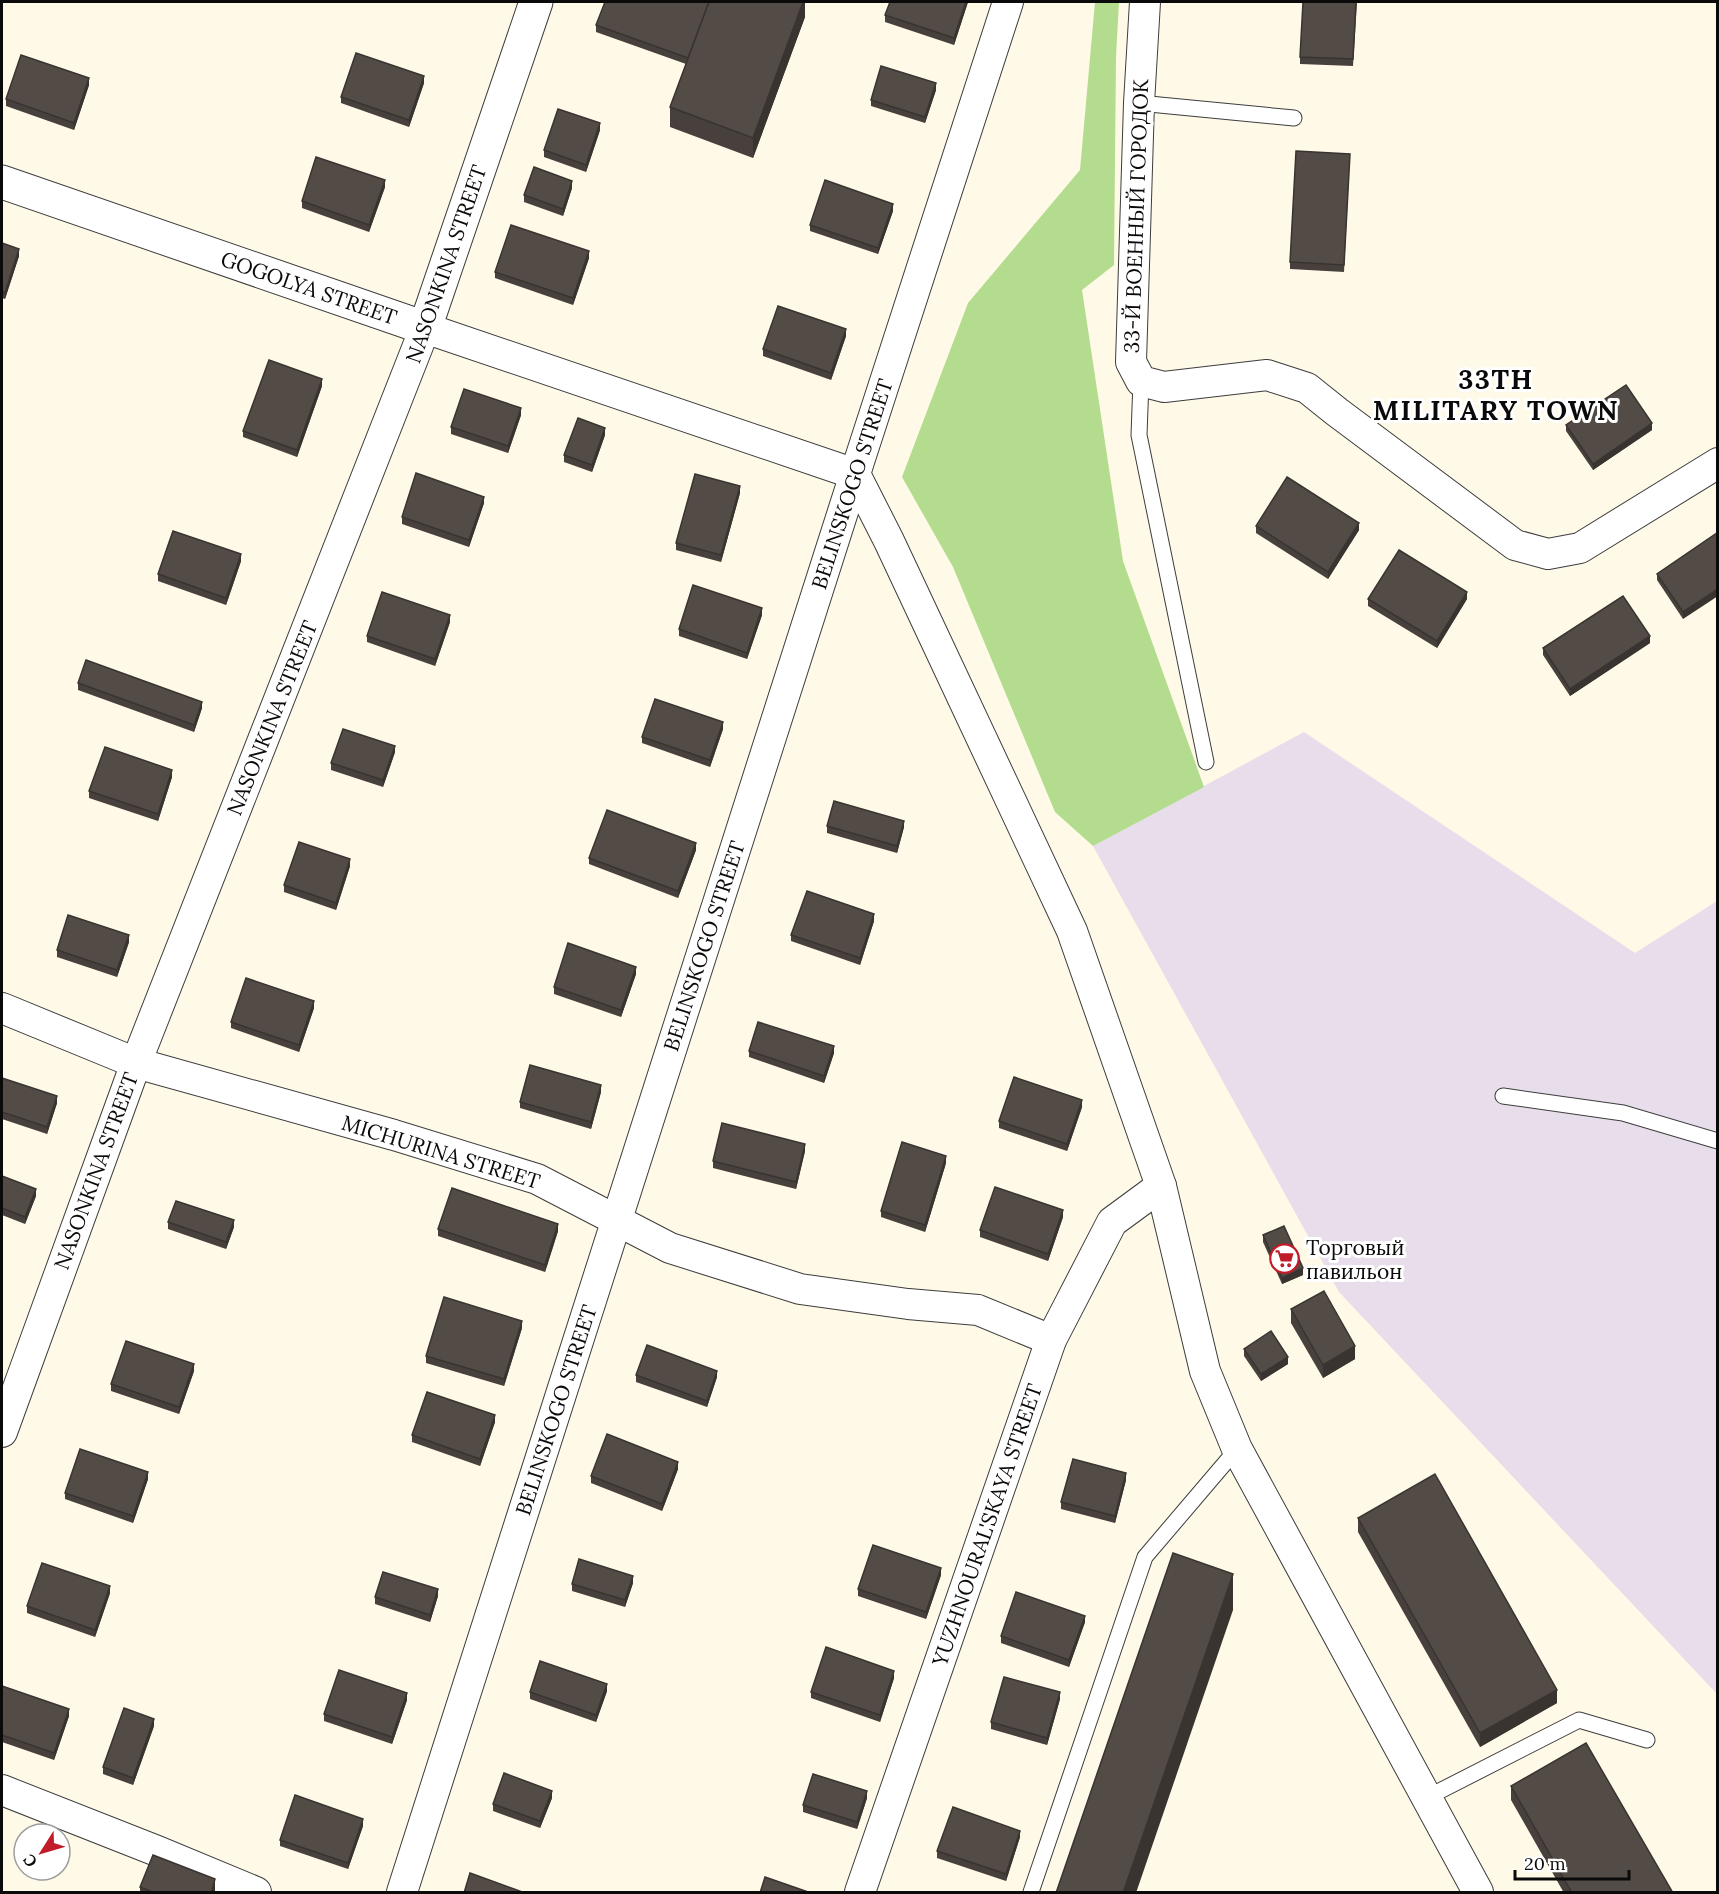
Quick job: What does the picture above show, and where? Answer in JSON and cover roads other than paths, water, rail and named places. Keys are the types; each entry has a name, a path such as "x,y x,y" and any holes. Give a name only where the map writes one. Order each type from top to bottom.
{"street":[{"name":"NASONKINA STREET","path":"2,1432 136,1063 425,328 537,2"},
{"name":"BELINSKOGO STREET","path":"402,1893 1008,2"},
{"name":"33-Й ВОЕННЫЙ ГОРОДОК","path":"1145,2 1138,104 1131,362 1142,381 1164,387 1267,375 1308,388 1515,545 1548,554 1580,548 1718,463"},
{"name":"GOGOLYA STREET","path":"2,182 855,474"},
{"path":"855,474 889,541 1072,931 1161,1186 1205,1371 1237,1449 1426,1798 1471,1890"},
{"name":"MICHURINA STREET","path":"2,1008 136,1063 394,1135 537,1179 670,1248 800,1289 908,1304 978,1310 1051,1340"},
{"name":"YUZHNOURAL'SKAYA STREET","path":"860,1893 1051,1340 1112,1222 1161,1186"},
{"path":"2,1790 256,1893"}],"lane":[{"path":"1138,104 1294,118"},
{"path":"1142,381 1139,435 1206,762"},
{"path":"1503,1096 1623,1113 1718,1141"},
{"path":"1031,1893 1145,1557 1237,1449"},
{"path":"1426,1798 1579,1720 1647,1740"}],"place":[{"name":"Торговый павильон","path":"1285,1259"}],"district":[{"name":"33TH MILITARY TOWN","path":"1496,394"}]}
